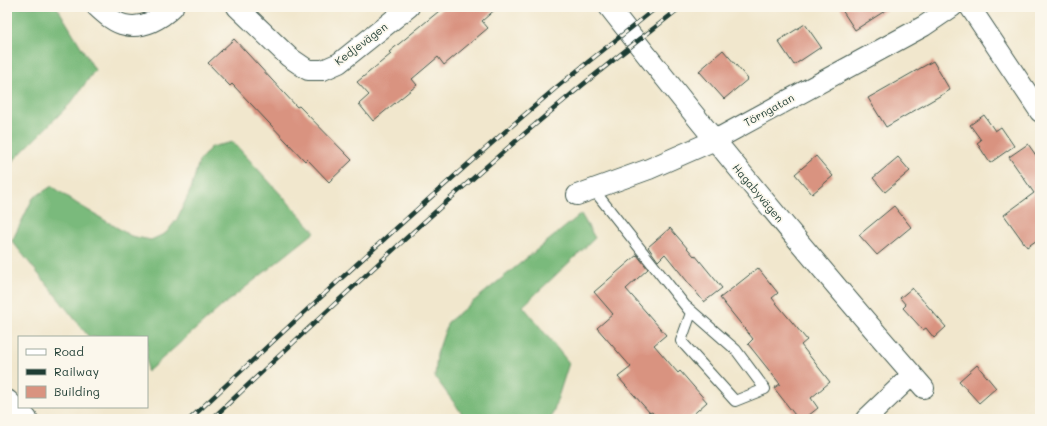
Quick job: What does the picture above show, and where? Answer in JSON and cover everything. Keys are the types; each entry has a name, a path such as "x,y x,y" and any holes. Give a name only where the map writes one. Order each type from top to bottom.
{"highway":[{"path":"7,401 26,419"}],"street":[{"path":"97,7 108,17 125,25 143,25 156,20 173,7"},
{"name":"Kedjevägen","path":"237,7 289,57 308,70 323,70 339,63 409,7"},
{"name":"Hagabyvägen","path":"609,7 715,140 868,325 918,382 866,419"},
{"name":"Törngatan","path":"585,192 649,169 715,140 924,26 952,7"},
{"path":"970,7 1040,112"}],"lane":[{"path":"585,192 691,313 681,341 735,401 765,389 736,350 686,307"}],"green space":[{"path":"7,7 57,7 95,70 71,103 7,167"},
{"path":"233,142 315,232 222,306 148,371 148,336 88,336 12,241 33,198 52,186 76,203 131,236 151,240 166,233 177,219 191,189 199,161 211,147"},
{"path":"581,214 595,238 523,306 569,363 551,419 466,419 435,377 437,354 448,322"}],"building":[{"path":"444,7 498,7 482,21 488,28 444,65 438,57 412,79 417,85 373,121 359,104 369,95 357,82 391,54 389,52"},
{"path":"840,7 891,7 855,30"},
{"path":"805,24 821,47 794,65 778,41"},
{"path":"234,39 297,107 299,106 352,160 329,182 307,159 305,161 232,84 230,86 208,63"},
{"path":"723,50 748,79 724,99 699,71"},
{"path":"933,61 950,90 886,127 868,98"},
{"path":"984,115 995,131 1001,127 1014,146 990,163 977,143 981,140 970,125"},
{"path":"1028,144 1040,161 1040,238 1027,247 1004,215 1034,193 1009,157"},
{"path":"816,156 833,176 812,194 795,174"},
{"path":"898,157 910,171 885,192 873,178"},
{"path":"894,206 911,227 877,255 859,235"},
{"path":"670,228 694,256 695,255 722,288 704,302 665,254 658,261 648,247"},
{"path":"637,255 648,269 626,289 666,335 654,345 678,373 680,371 707,402 688,419 658,419 652,412 650,413 618,377 631,367 597,328 613,314 594,292"},
{"path":"758,268 778,293 772,298 807,340 801,345 830,382 811,398 818,408 804,419 798,419 774,388 780,384 748,344 753,339 720,298"},
{"path":"912,288 946,327 934,338 926,328 923,330 903,308 906,305 900,298"},
{"path":"977,365 996,388 979,403 959,381"}],"railway":[{"path":"190,419 463,168 557,87 657,7"},
{"path":"212,419 388,255 477,175 582,85 681,7"}]}
